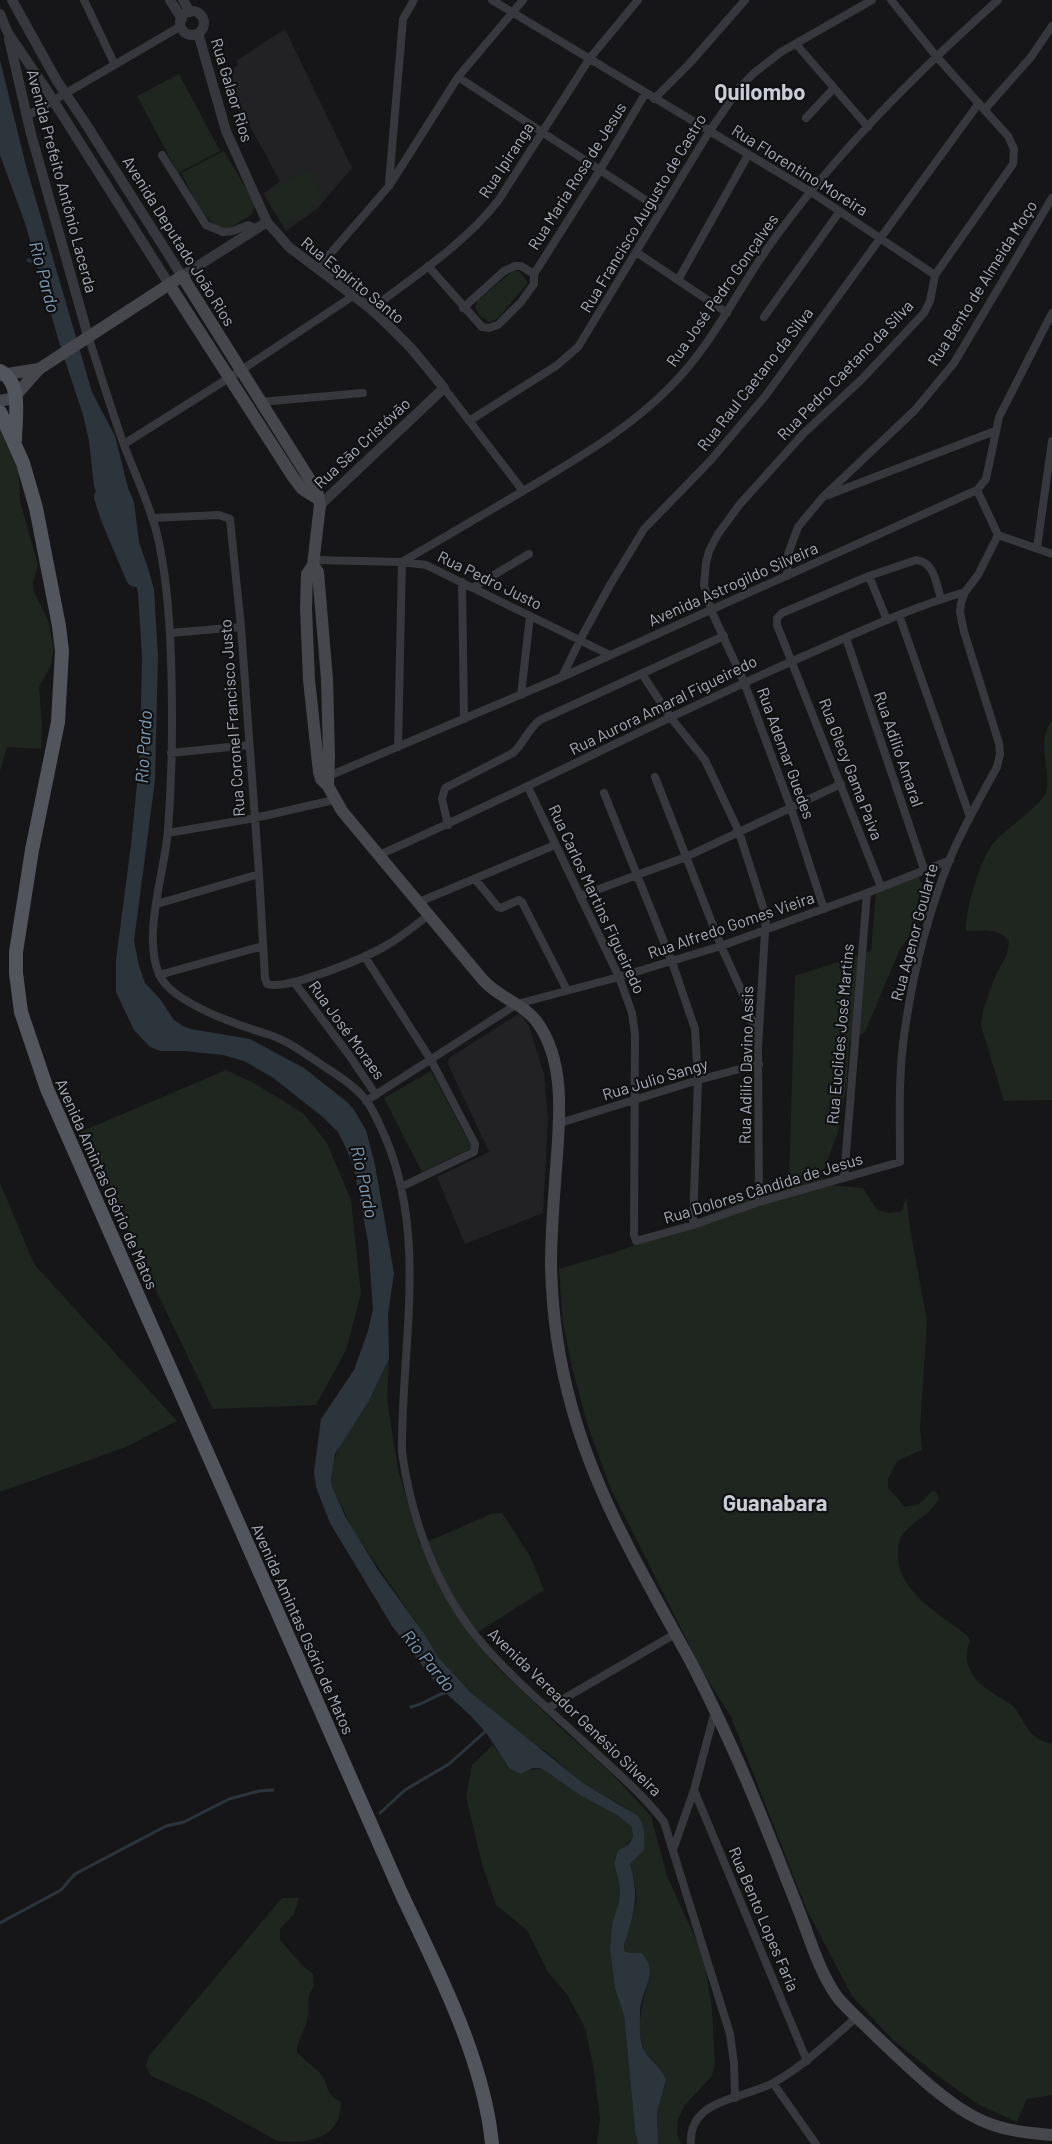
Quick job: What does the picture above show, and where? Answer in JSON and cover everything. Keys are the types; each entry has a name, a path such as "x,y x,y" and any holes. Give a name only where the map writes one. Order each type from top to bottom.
{"main road":[{"path":"0,400 16,395 40,368 182,276"},
{"name":"Avenida Deputado João Rios","path":"182,276 313,483 319,502"},
{"name":"Avenida Deputado João Rios","path":"169,285 302,489 319,502"},
{"path":"15,445 16,395 2,373 40,368"},
{"path":"0,412 15,445"},
{"name":"Avenida Amintas Osório de Matos","path":"15,445 36,508 62,651 58,722 32,850 16,952 17,992 25,1029 46,1089 441,1979 474,2063 486,2106 492,2144"},
{"name":"Rua São Cristóvão","path":"319,502 314,562 307,574 306,621 309,680 318,766 334,800 379,855 489,986 505,999 517,1004 537,1023 549,1048 557,1076 560,1123 552,1275 554,1314 559,1352 572,1407 605,1499 715,1711 749,1787 820,1964 839,1998 940,2092 968,2114 983,2122 1011,2130 1052,2134"},
{"name":"Rua São Cristóvão","path":"314,562 318,572 327,679 326,780"}],"street":[{"name":"Avenida Deputado João Rios","path":"12,0 50,70 182,276"},
{"path":"84,0 115,65"},
{"name":"Rua Galaor Rios","path":"170,0 184,19"},
{"name":"Rua Galaor Rios","path":"183,0 184,19 186,33 198,33 203,27 204,20 197,12 184,19"},
{"path":"389,186 403,19 414,0"},
{"name":"Rua Florentino Moreira","path":"492,0 811,192 935,275"},
{"path":"317,269 389,186 458,77 523,0"},
{"name":"Rua Ipiranga","path":"371,309 428,266 487,215 590,58 638,0"},
{"path":"654,99 689,64 745,0"},
{"name":"Rua Francisco Augusto de Castro","path":"470,421 556,366 573,352 588,333 660,210 740,87 781,52 872,0"},
{"path":"891,0 936,56 982,106"},
{"name":"Rua José Pedro Gonçalves","path":"402,562 607,440 653,404 691,364 728,313 767,250 811,192 868,127 936,56 998,0"},
{"name":"Avenida Deputado João Rios","path":"0,14 8,33 169,285"},
{"path":"27,116 115,65 184,19"},
{"name":"Rua Raul Caetano da Silva","path":"562,677 580,640 644,529 710,461 765,396 934,167 982,106 1031,57 1052,26"},
{"name":"Avenida Prefeito Antônio Lacerda","path":"8,33 84,339"},
{"name":"Rua Galaor Rios","path":"198,33 226,130 262,226"},
{"path":"796,44 868,127"},
{"path":"458,77 660,210"},
{"path":"806,118 834,88"},
{"name":"Rua Maria Rosa de Jesus","path":"428,266 482,327 494,327 521,302 532,288 534,274 645,94"},
{"name":"Rua Pedro Caetano da Silva","path":"711,610 705,592 705,578 709,551 718,534 740,504 804,433 862,379 924,313 933,290 935,275 1013,164 1014,149 1008,136 982,106"},
{"path":"162,155 206,225 223,232 248,225 262,226"},
{"path":"678,280 748,155"},
{"name":"Rua Bento de Almeida Moço","path":"787,576 788,554 798,527 822,498 902,424 954,363 1052,198"},
{"path":"764,317 840,211"},
{"path":"182,276 262,226"},
{"name":"Rua Espírito Santo","path":"262,226 371,309 411,348 444,388"},
{"path":"636,252 728,313"},
{"name":"Rua Maria Rosa de Jesus","path":"464,308 509,268 521,266 534,274"},
{"path":"124,444 354,296"},
{"path":"1052,313 1008,398 995,431 986,479 977,490 998,536 1052,554"},
{"path":"84,339 152,518 166,579 170,633 171,753 168,833 157,904 154,947 159,975 263,946"},
{"path":"444,388 523,491"},
{"name":"Rua São Cristóvão","path":"319,502 444,388"},
{"path":"260,402 363,393"},
{"path":"822,498 995,431"},
{"path":"1037,549 1052,442"},
{"name":"Avenida Astrogildo Silveira","path":"326,780 562,677 977,490"},
{"name":"Rua Coronel Francisco Justo","path":"152,518 219,515 229,517 241,627 266,982 269,985 294,982"},
{"path":"964,592 978,575 998,536"},
{"path":"474,587 530,554"},
{"path":"887,620 869,576 916,560 924,561 930,565 941,599"},
{"name":"Rua Pedro Justo","path":"314,562 402,562 426,565 610,655"},
{"path":"398,747 402,562"},
{"name":"Rua Glecy Gama Paiva","path":"869,576 778,616 777,625 880,887"},
{"path":"462,582 464,719"},
{"name":"Rua Aurora Amaral Figueiredo","path":"379,855 448,825 744,682 899,615 964,592"},
{"name":"Rua Agenor Goularte","path":"900,1162 900,1071 904,1031 933,909 950,860 970,816 997,767 1000,754 997,736 961,622 961,603 964,592"},
{"name":"Rua Ademar Guedes","path":"711,610 744,682 791,808 824,909"},
{"path":"521,695 530,615"},
{"path":"899,615 970,816"},
{"path":"170,633 241,627"},
{"path":"448,825 442,799 447,786 513,753 540,720 724,636"},
{"name":"Rua Adilio Amaral","path":"846,638 924,869"},
{"name":"Rua Adilio Davino Assis","path":"642,674 671,717 705,760 739,832 765,911 759,1047 759,1202"},
{"path":"171,753 249,745"},
{"path":"655,777 721,946 748,1005 759,1047"},
{"path":"580,896 686,857 841,784"},
{"name":"Rua Carlos Martins Figueiredo","path":"528,787 619,977 632,1013 635,1035 634,1234 636,1241"},
{"path":"604,794 672,962 693,1020 697,1039 698,1080 693,1225"},
{"path":"168,833 255,818 334,800"},
{"path":"418,902 555,845"},
{"name":"Rua Alfredo Gomes Vieira","path":"366,1101 517,1004 672,962 721,946 950,860"},
{"path":"157,904 259,874"},
{"path":"475,879 498,907 501,908 519,900 522,902 567,990"},
{"name":"Rua Euclides José Martins","path":"844,1178 867,893"},
{"path":"294,982 365,957 387,945 429,915"},
{"path":"365,957 431,1060 475,1144 475,1151 401,1187"},
{"name":"Avenida Vereador Genésio Silveira","path":"159,975 178,995 211,1013 289,1043 352,1086 375,1115 391,1152 401,1187 411,1261 402,1452 406,1481 432,1561 451,1599 486,1648 647,1801 664,1822 730,2034 734,2056 735,2098"},
{"name":"Rua José Moraes","path":"294,982 376,1095"},
{"name":"Rua Julio Sangy","path":"560,1123 698,1080 759,1064"},
{"name":"Rua Dolores Cândida de Jesus","path":"636,1241 693,1225 759,1202 900,1162"},
{"path":"548,1708 675,1634"},
{"path":"672,1850 694,1790 715,1711"},
{"name":"Rua Bento Lopes Faria","path":"694,1790 807,2061"},
{"path":"692,2144 690,2135 697,2119 710,2108 773,2083 807,2061 857,2017"},
{"path":"773,2083 816,2144"}],"shaded area":[{"path":"285,29 352,168 317,209 286,231 263,194 280,181 222,75 238,65 236,61"},
{"path":"179,74 220,151 178,173 137,96"},
{"path":"224,151 255,204 249,216 226,228 216,226 204,214 181,173"},
{"path":"308,169 324,198 312,205 314,209 284,226 265,193"},
{"path":"513,271 519,271 528,283 497,319 489,322 479,315 475,307 478,300"},
{"path":"0,429 19,472 20,501 38,565 33,583 34,592 48,620 54,649 51,665 39,687 41,749 7,747 0,771"},
{"path":"1052,720 1052,1100 1004,1101 981,1026 983,1011 994,979 1007,954 1009,941 995,932 966,931 966,922 975,883 990,847 1038,803 1046,792 1044,747 1047,729"},
{"path":"917,874 928,895 927,912 900,949 865,1032 849,1042 847,1084 838,1132 821,1178 830,1185 863,1188 877,1210 890,1213 902,1211 906,1197 927,1321 920,1428 922,1450 897,1461 888,1479 888,1488 905,1507 919,1504 932,1491 936,1492 939,1499 901,1537 898,1553 899,1567 904,1579 922,1600 967,1635 970,1641 967,1650 968,1666 975,1678 1014,1707 1032,1734 1052,1744 1052,2095 1027,2099 1017,2122 979,2105 941,2078 893,2040 852,1996 806,1908 731,1717 703,1672 610,1487 588,1426 563,1323 559,1269 619,1251 789,1183 795,976 871,951 876,892"},
{"path":"520,1013 529,1026 544,1074 548,1119 543,1213 465,1244 437,1177 489,1152 448,1064 449,1058"},
{"path":"226,1070 254,1083 303,1113 327,1143 351,1200 361,1294 346,1350 316,1405 213,1409 80,1132"},
{"path":"431,1071 472,1148 422,1172 384,1098"},
{"path":"0,1183 34,1264 177,1421 126,1447 0,1492"},
{"path":"389,1359 387,1399 398,1470 420,1545 491,1514 502,1513 530,1556 544,1590 472,1636 496,1666 612,1774 651,1816 667,1876 704,1957 712,2009 715,2064 712,2076 685,2105 678,2119 677,2134 681,2144 658,2144 657,2112 666,2080 643,2046 640,2026 642,2005 650,1977 630,1953 624,1951 636,1901 635,1882 630,1864 644,1850 626,1808 583,1783 548,1753 524,1738 471,1693 438,1657 354,1532 332,1486 332,1474 338,1452 369,1401"},
{"path":"493,1745 509,1768 527,1771 541,1768 580,1795 617,1815 632,1827 633,1837 615,1858 614,1863 620,1886 619,1902 612,1924 610,1948 615,1989 624,2015 638,2144 597,2144 600,2118 594,2070 585,2028 567,1994 548,1972 527,1930 496,1905 483,1867 466,1797 472,1765"},
{"path":"282,1898 299,1898 294,1914 280,1929 280,1940 313,1974 314,1987 308,1999 307,2020 297,2052 319,2072 331,2095 341,2102 335,2125 329,2132 321,2137 300,2142 277,2141 204,2100 151,2076 146,2065 149,2056"}],"water":[{"path":"0,60 26,166 92,392 115,436 128,488 134,502 139,542 154,590 158,656 155,780 134,941 139,966 145,983 160,999 174,1020 191,1029 250,1039 304,1068 347,1102 366,1130 375,1165 394,1273 388,1314 389,1359 369,1401 335,1454 332,1486 345,1516 378,1570 438,1657 471,1693 583,1783 638,1816 642,1824 644,1850 630,1864 635,1896 624,1951 641,1953 650,1968 641,2006 640,2032 644,2050 666,2080 657,2112 658,2144 638,2144 624,2015 615,1989 610,1948 612,1924 619,1902 620,1886 614,1863 618,1851 629,1844 633,1837 632,1827 617,1815 580,1795 541,1768 533,1768 520,1774 509,1768 487,1734 437,1685 392,1626 330,1523 316,1487 314,1472 321,1419 354,1370 373,1309 368,1242 355,1173 348,1152 338,1132 323,1117 272,1077 244,1061 223,1055 161,1051 150,1047 134,1030 116,992 116,960 140,754 142,656 138,593 134,575 116,528 94,486 89,441 83,415 59,342 25,223 0,155"}],"waterway":[{"path":"28,260 40,265"},
{"name":"Rio Pardo","path":"103,497 135,578"},
{"path":"411,1707 448,1692"},
{"path":"380,1813 405,1790 449,1764 487,1730"},
{"path":"0,1923 61,1890 75,1874 166,1826 184,1822 229,1799 259,1791 273,1790"}],"district":[{"name":"Quilombo","path":"760,92"},
{"name":"Guanabara","path":"775,1503"}]}
